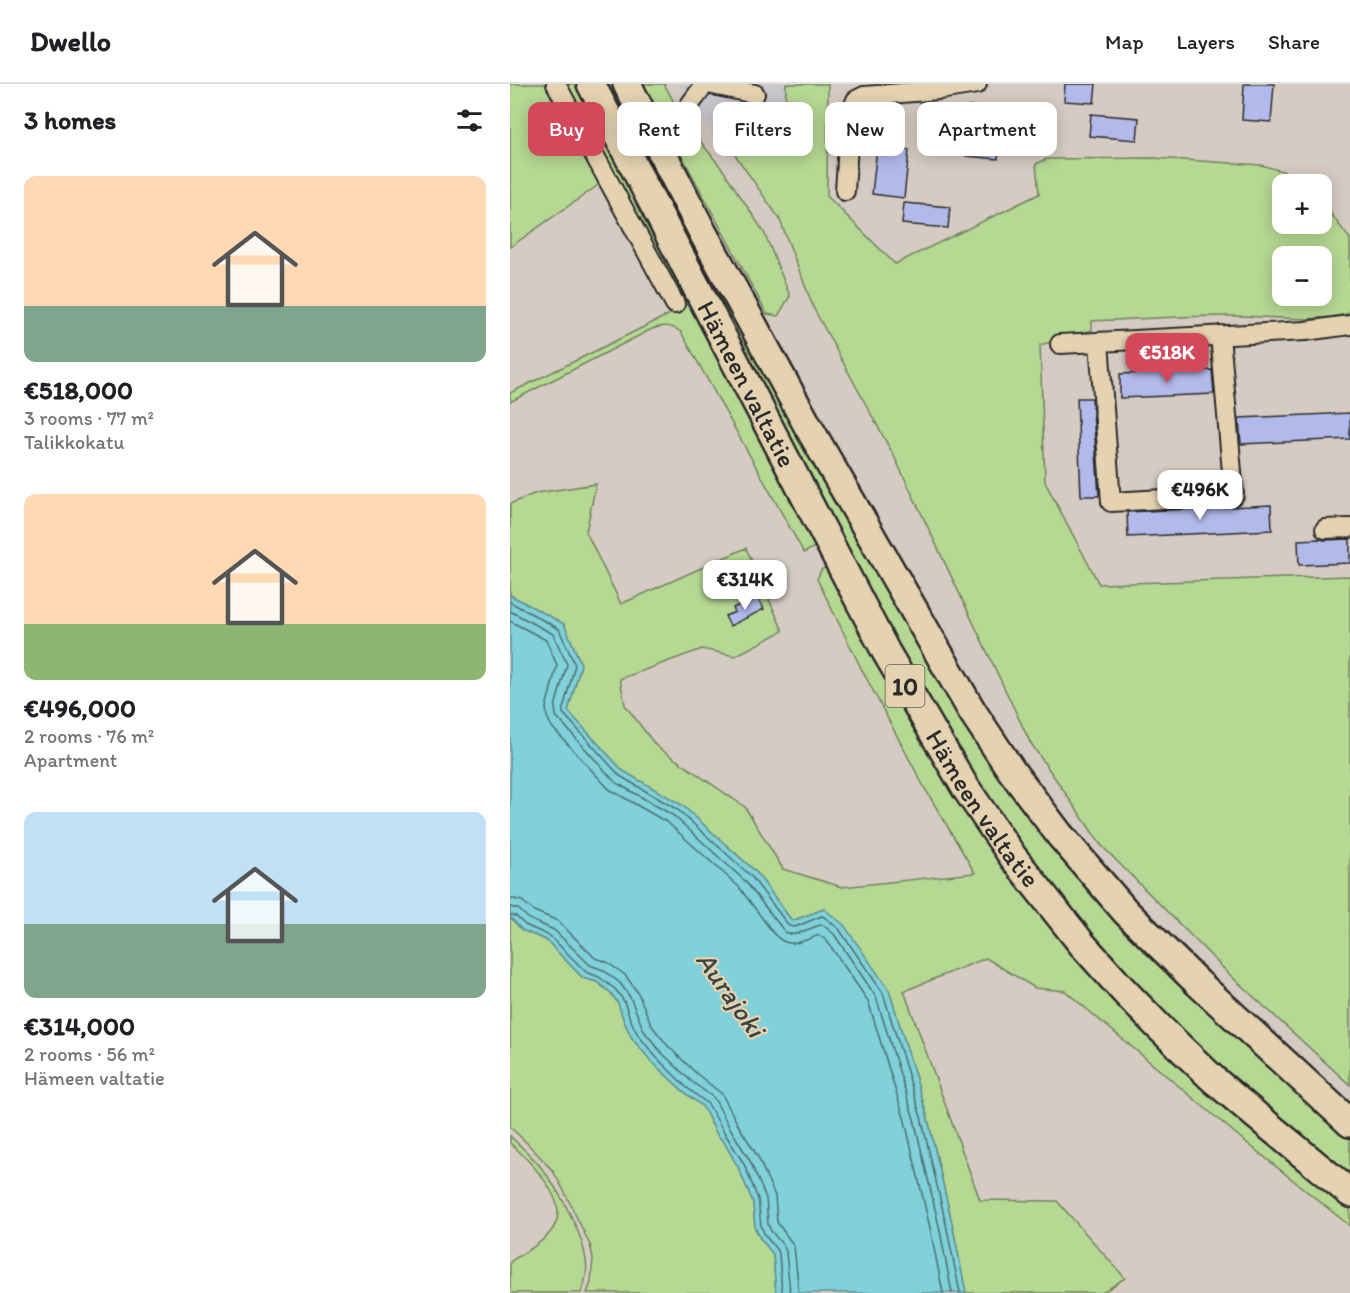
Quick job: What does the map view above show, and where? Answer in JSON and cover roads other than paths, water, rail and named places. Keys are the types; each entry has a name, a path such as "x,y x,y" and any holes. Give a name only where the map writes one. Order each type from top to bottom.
{"highway":[{"name":"Hämeen valtatie","path":"591,84 886,652 933,735 977,804 1020,866 1082,944 1124,991 1213,1079 1350,1194"},
{"name":"Hämeen valtatie","path":"627,84 636,102"},
{"name":"Hämeen valtatie","path":"664,156 815,438 972,711 1011,770 1059,834 1125,912 1198,983 1350,1123"}],"street":[{"path":"556,84 675,304"},
{"path":"845,191 850,115 856,100 864,96 939,90 977,84"},
{"path":"692,102 704,87 755,94"},
{"path":"1059,344 1305,331 1350,325"},
{"path":"1099,342 1111,502 1122,502 1233,495 1220,335"},
{"path":"1325,529 1350,528"}],"water":[{"name":"Aurajoki","path":"510,595 564,624 581,664 568,711 623,771 682,805 756,872 792,921 824,909 844,925 889,990 927,1115 966,1293 776,1293 773,1254 760,1238 755,1227 753,1202 738,1167 703,1107 651,1061 632,1038 618,1003 611,993 597,982 583,978 546,940 522,930 510,917"}]}
